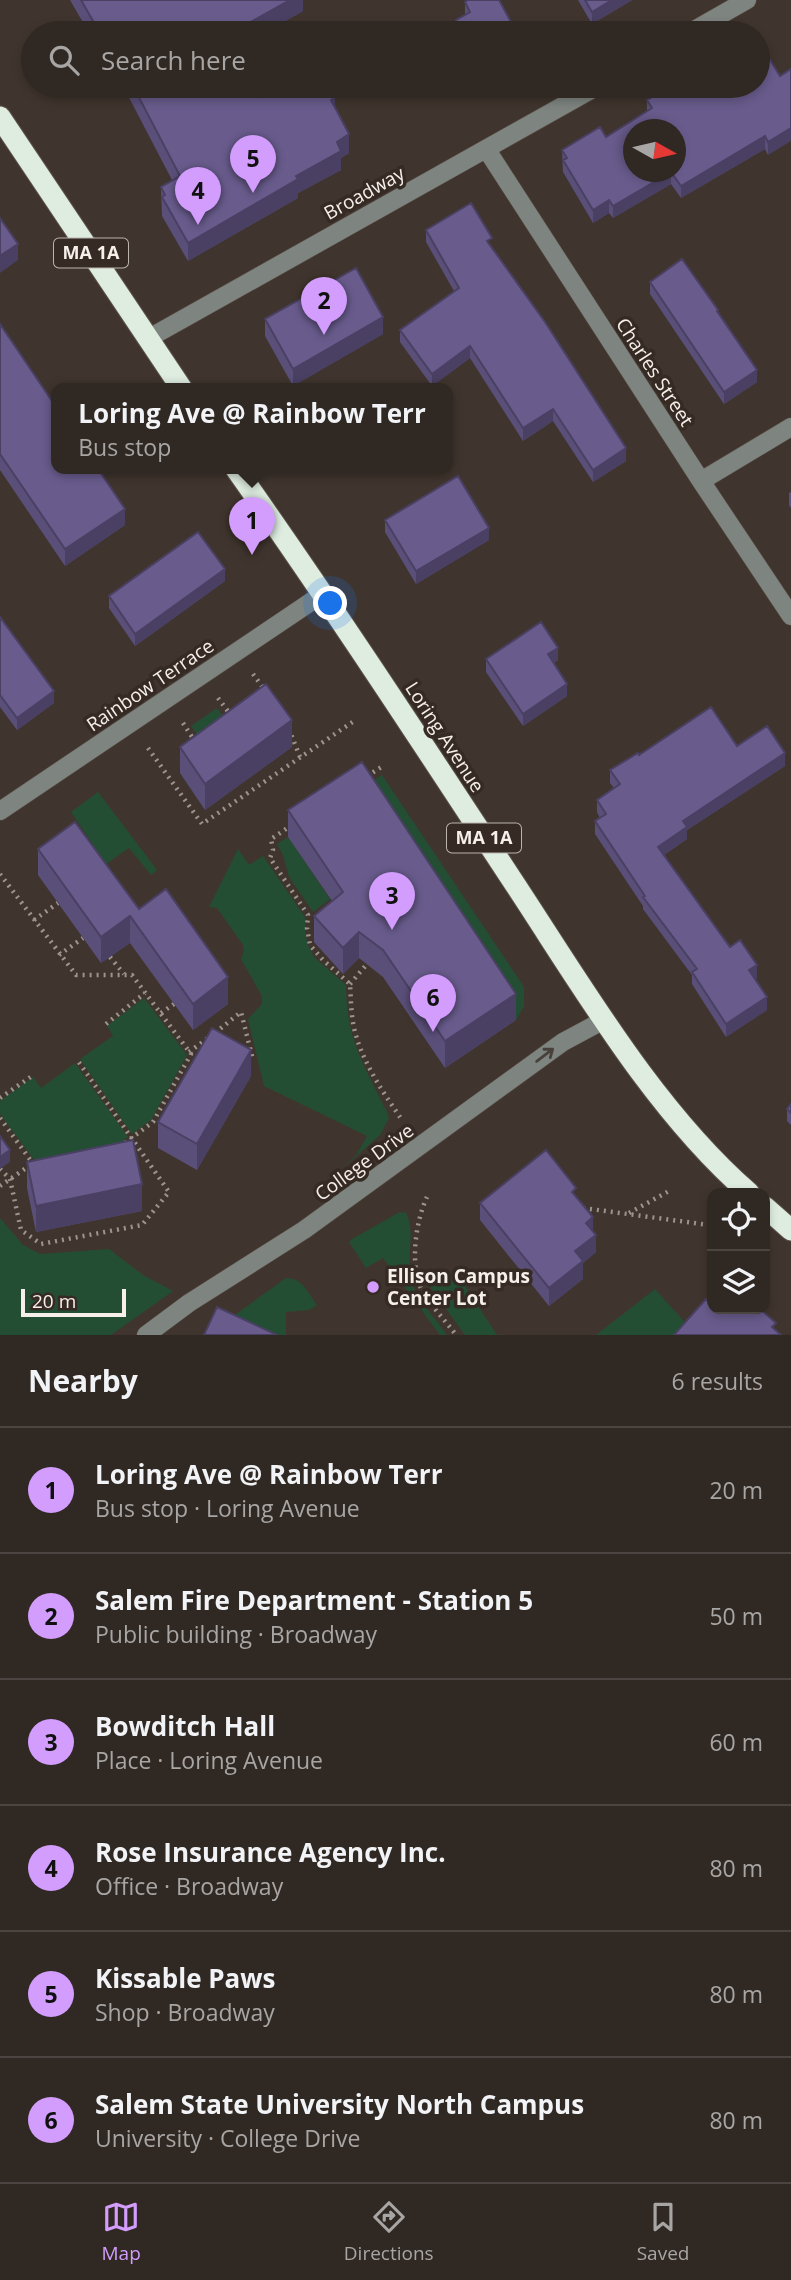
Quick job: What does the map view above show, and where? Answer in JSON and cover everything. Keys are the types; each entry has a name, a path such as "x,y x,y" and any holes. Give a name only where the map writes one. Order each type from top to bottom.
{"highway":[{"name":"MA 1A","path":"0,117 178,383"},
{"name":"Loring Avenue","path":"240,474 324,593 604,1020 695,1141 743,1188"},
{"path":"770,1211 791,1230"}],"street":[{"path":"711,21 747,0"},
{"name":"Broadway","path":"149,338 577,98"},
{"name":"Charles Street","path":"487,150 791,616"},
{"path":"701,481 791,427"},
{"name":"Rainbow Terrace","path":"0,811 324,593"},
{"name":"College Drive","path":"146,1335 189,1303 304,1230 563,1042 604,1020"}],"path":[{"path":"252,673 265,691"},
{"path":"218,698 233,719"},
{"path":"285,719 300,757"},
{"path":"148,748 202,824 354,721"},
{"path":"183,723 197,744"},
{"path":"361,780 383,766"},
{"path":"294,824 271,839 273,850 270,859 308,915 310,945 332,970 350,984"},
{"path":"0,874 75,975 132,975 191,1054 153,1122 116,1149"},
{"path":"34,920 58,903"},
{"path":"60,955 83,938"},
{"path":"110,957 124,974"},
{"path":"367,964 350,984 353,1026 370,1068 402,1120"},
{"path":"106,1024 145,993"},
{"path":"161,1013 174,1004"},
{"path":"189,1052 241,1012 253,1060 242,1054"},
{"path":"1,1169 10,1179 21,1230 41,1244 142,1224 169,1192 78,1061"},
{"path":"0,1098 32,1076"},
{"path":"0,1118 35,1165 0,1186"},
{"path":"628,1214 671,1190"},
{"path":"427,1197 420,1213 416,1238 416,1267 421,1288 456,1335"},
{"path":"575,1207 707,1225"}],"green space":[{"path":"217,708 235,733 209,751 191,726"},
{"path":"382,775 524,987 524,1006 516,1020 362,788"},
{"path":"98,792 157,870 151,875 129,848 106,864 71,812"},
{"path":"288,837 330,899 313,912 289,877 277,844"},
{"path":"238,849 249,865 263,856 305,917 305,933 314,957 346,985 353,1037 389,1118 380,1135 342,1169 357,1154 367,1136 264,1086 248,1019 262,1004 262,996 241,959 243,945 217,908 209,907"},
{"path":"144,998 187,1055 151,1120 132,1134 80,1059 113,1036 107,1026"},
{"path":"75,1063 128,1137 107,1152 35,1161 0,1114 0,1101 33,1077 41,1088"},
{"path":"400,1212 406,1213 409,1220 413,1287 447,1335 440,1335 383,1258 366,1268 349,1242"},
{"path":"0,1218 23,1245 40,1254 109,1249 143,1275 173,1291 111,1335 0,1335"},
{"path":"455,1271 497,1335 465,1335 430,1287"},
{"path":"286,1278 301,1283 317,1305 309,1310 286,1312 286,1335 207,1335"},
{"path":"655,1289 690,1328 683,1335 596,1335"}],"building":[{"path":"81,0 290,0 252,21 93,21"},
{"path":"499,0 510,21 457,21 470,12 465,2"},
{"path":"585,0 612,0 592,12"},
{"path":"770,60 780,76 791,69 791,128 768,142 765,136 681,186 678,182 686,182 686,119 635,119 652,108 647,100 651,98 770,98"},
{"path":"139,98 334,98 331,100 349,134 337,142 341,151 188,243 162,197 165,195 161,187 180,176"},
{"path":"623,126 623,182 654,182 613,206 609,200 593,210 563,160 567,158 562,150 600,127 606,137"},
{"path":"471,203 492,238 487,241 545,322 626,448 593,470 553,409 523,428 470,346 432,374 400,330 459,288 426,230"},
{"path":"0,218 18,244 0,256"},
{"path":"682,259 757,370 724,392 650,282"},
{"path":"356,268 383,317 293,369 265,319"},
{"path":"0,324 51,400 51,474 101,474 125,509 65,549 0,454"},
{"path":"458,476 489,528 416,571 385,520"},
{"path":"198,532 225,569 135,634 109,596"},
{"path":"0,617 54,691 17,718 0,695"},
{"path":"541,622 558,648 548,654 567,684 523,714 486,659"},
{"path":"266,684 292,720 205,784 180,747"},
{"path":"711,707 737,746 767,726 785,753 683,821 687,827 658,847 730,947 740,940 757,965 749,970 767,997 726,1024 692,972 697,969 643,897 645,896 595,821 606,814 597,800 620,784 610,770 638,753 639,755"},
{"path":"362,762 516,994 445,1041 383,950 359,932 343,948 314,916 343,892 288,810"},
{"path":"75,822 139,909 166,889 228,977 193,1004 130,916 101,937 38,849"},
{"path":"212,1028 251,1050 197,1144 158,1122"},
{"path":"0,1136 10,1150 0,1157"},
{"path":"133,1140 142,1184 36,1206 27,1162"},
{"path":"546,1150 576,1188 572,1192 593,1217 586,1223 596,1235 575,1251 583,1261 549,1288 480,1203"},
{"path":"706,1299 707,1314 766,1314 776,1323 772,1327 781,1335 674,1335"},
{"path":"217,1307 277,1335 204,1335"}],"place":[{"name":"Kissable Paws","path":"253,193"},
{"name":"Rose Insurance Agency Inc.","path":"198,225"},
{"name":"Salem Fire Department - Station 5","path":"324,335"},
{"name":"Loring Ave @ Rainbow Terr","path":"252,555"},
{"name":"Bowditch Hall","path":"392,930"},
{"name":"Salem State University North Campus","path":"433,1032"},
{"name":"Ellison Campus Center Lot","path":"373,1287"}]}
